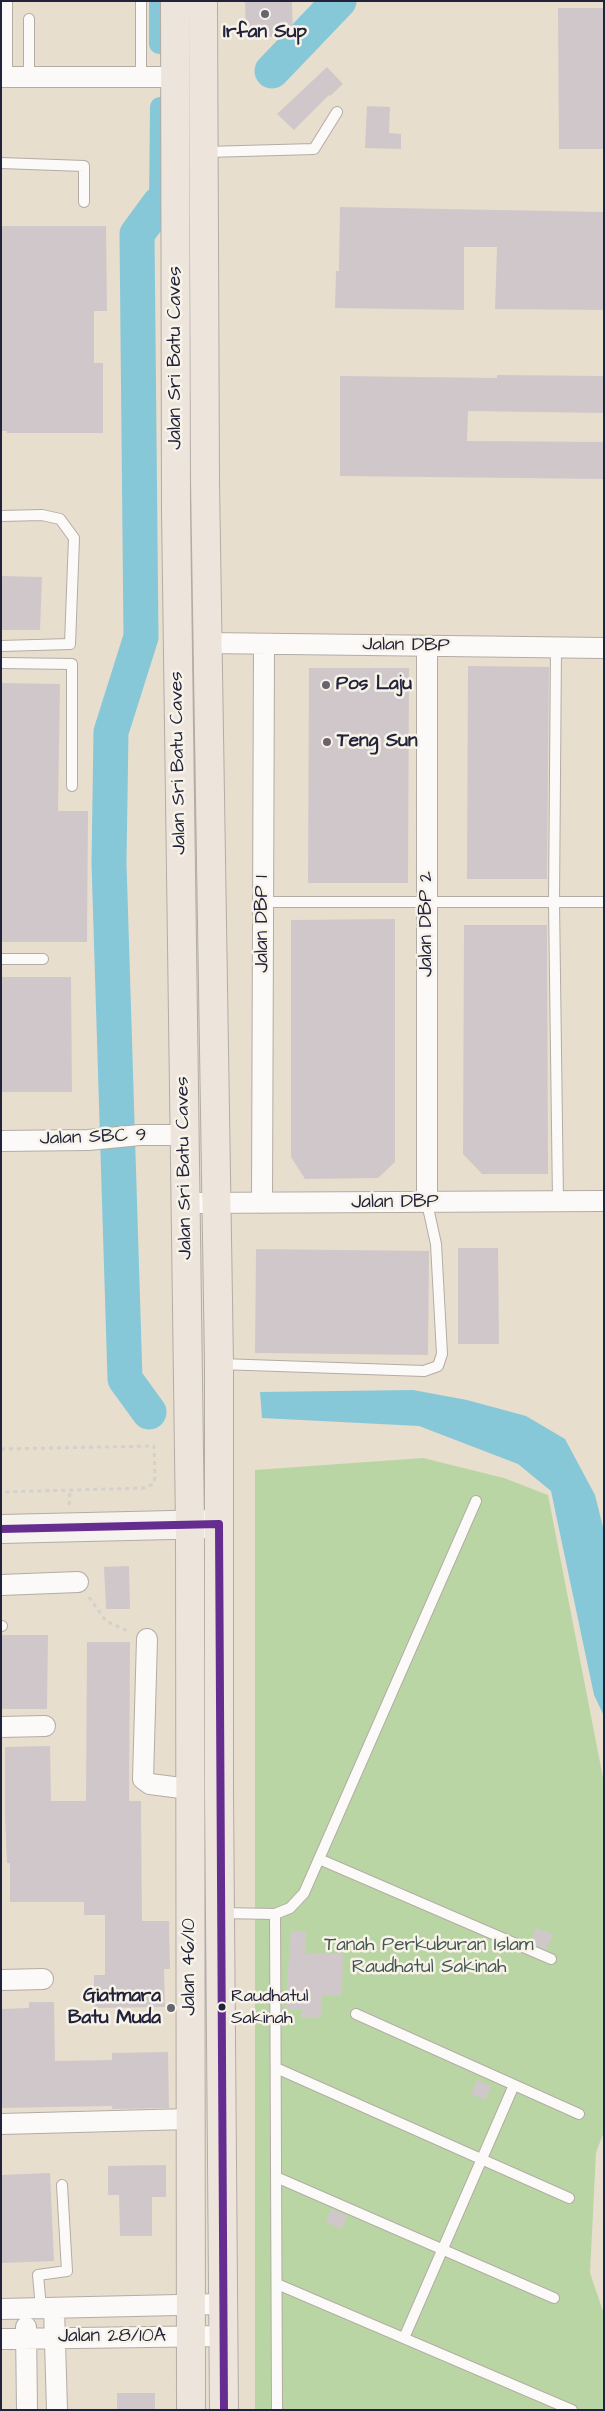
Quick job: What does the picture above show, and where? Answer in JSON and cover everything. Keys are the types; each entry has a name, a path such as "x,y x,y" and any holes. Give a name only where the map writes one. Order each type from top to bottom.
{"main road":[{"name":"Jalan Sri Batu Caves","path":"175,1 176,509 190,1525"},
{"name":"Jalan Sri Batu Caves","path":"204,1 208,644 219,1364 219,1524"},
{"name":"Jalan 46/10","path":"219,1524 224,2410"},
{"name":"Jalan 46/10","path":"190,1525 191,2410"}],"street":[{"path":"4,77 176,77"},
{"name":"Jalan DBP","path":"208,644 604,648"},
{"name":"Jalan DBP 1","path":"262,1203 264,644"},
{"name":"Jalan DBP 2","path":"427,646 427,1203"},
{"name":"Jalan SBC 9","path":"1,1140 88,1140 140,1135 184,1135"},
{"name":"Jalan DBP","path":"187,1203 604,1201"},
{"path":"1,1529 219,1524"},
{"path":"1,1584 78,1582"},
{"path":"147,1639 143,1778 150,1784 189,1789"},
{"path":"1,1727 45,1726"},
{"path":"1,1980 43,1978"},
{"path":"1,2124 190,2119"},
{"name":"Jalan 28/10A","path":"1,2309 224,2304"},
{"path":"40,2308 56,2338 57,2410"},
{"path":"27,2410 26,2338 40,2308"},
{"name":"Jalan 28/10A","path":"1,2339 224,2336"}],"lane":[{"path":"4,77 4,36 7,1"},
{"path":"141,1 141,78"},
{"path":"29,19 29,76"},
{"path":"204,152 314,149 337,112"},
{"path":"1,163 84,166 84,202"},
{"path":"1,516 42,515 60,519 74,538 70,644 1,646"},
{"path":"556,647 554,902 558,1201"},
{"path":"1,663 72,664 72,786"},
{"path":"263,902 604,902"},
{"path":"1,958 43,959"},
{"path":"219,1364 424,1371 438,1366 442,1354 436,1244 427,1203"},
{"path":"220,1913 275,1914 290,1908 304,1893 476,1501"},
{"path":"319,1859 551,1959"},
{"path":"275,1914 277,2410"},
{"path":"356,2014 579,2114"},
{"path":"276,2068 569,2198"},
{"path":"404,2338 514,2085"},
{"path":"276,2177 554,2298"},
{"path":"40,2308 38,2274 67,2271 62,2185"},
{"path":"277,2284 572,2410"}],"path":[{"path":"1,1449 154,1446 155,1477 153,1484 145,1488 1,1492"},
{"path":"78,1582 106,1621 147,1639"}],"green space":[{"name":"Tanah Perkuburan Islam Raudhatul Sakinah","path":"423,1458 504,1478 548,1495 604,1783 604,2132 596,2152 590,2273 604,2314 604,2410 255,2410 255,1470"}],"water":[{"path":"413,1390 467,1400 526,1416 565,1439 595,1495 604,1531 604,1716 594,1695 551,1491 518,1464 419,1426 262,1418 260,1392"}],"building":[{"path":"245,1 292,1 293,36 246,38"},
{"path":"558,8 604,8 604,149 559,149"},
{"path":"327,67 343,84 329,95 294,130 277,114"},
{"path":"367,106 390,107 389,133 401,134 401,149 365,148"},
{"path":"340,207 604,212 604,310 495,309 497,247 464,247 464,310 335,308 336,271 339,271"},
{"path":"1,226 106,226 107,311 94,311 94,363 103,363 103,433 7,433 7,431 1,431"},
{"path":"497,375 604,376 604,413 468,411 467,441 604,442 604,479 340,476 340,376 497,378"},
{"path":"1,576 42,577 40,630 1,630"},
{"path":"468,666 549,667 547,879 467,879"},
{"path":"309,668 409,668 408,883 308,883"},
{"path":"1,683 60,684 58,811 88,811 87,942 1,942"},
{"path":"395,919 395,1162 378,1178 305,1179 291,1157 291,920"},
{"path":"464,925 547,925 548,1174 482,1174 463,1154"},
{"path":"1,977 71,977 72,1092 1,1092"},
{"path":"458,1248 498,1248 499,1344 458,1344"},
{"path":"256,1249 429,1251 428,1355 255,1353"},
{"path":"129,1566 130,1609 106,1609 104,1567"},
{"path":"1,1635 48,1635 47,1709 1,1709"},
{"path":"87,1642 130,1642 129,1801 141,1801 142,1921 169,1921 170,1969 164,1969 165,2007 94,2008 94,1975 105,1975 105,1915 84,1915 84,1902 10,1902 10,1863 7,1863 5,1818 5,1747 50,1746 51,1801 86,1801"},
{"path":"536,1928 553,1934 546,1950 531,1943"},
{"path":"291,1931 306,1931 306,1953 343,1954 342,1996 322,1995 321,2018 301,2018 301,2010 285,2010"},
{"path":"29,2002 54,2002 55,2061 112,2060 112,2053 168,2052 169,2108 112,2109 112,2106 1,2108 1,2009 29,2008"},
{"path":"477,2080 491,2086 485,2100 471,2094"},
{"path":"166,2165 166,2197 152,2197 152,2236 120,2236 119,2195 108,2195 108,2166"},
{"path":"50,2173 54,2261 1,2263 1,2175"},
{"path":"331,2209 347,2216 342,2229 326,2222"},
{"path":"117,2393 155,2393 155,2410 117,2410"}],"waterway":[{"path":"159,1 159,44"},
{"path":"272,71 339,1"},
{"path":"159,204 160,107"},
{"path":"149,1412 125,1379 109,863 111,732 141,637 137,234 159,204"}],"transit line":[{"path":"1,1529 219,1524 224,2410"}],"place":[{"name":"Irfan Sup","path":"265,14"},
{"name":"Pos Laju","path":"326,685"},
{"name":"Teng Sun","path":"327,742"},
{"name":"Raudhatul Sakinah","path":"222,2007"},
{"name":"Giatmara Batu Muda","path":"171,2008"}]}
